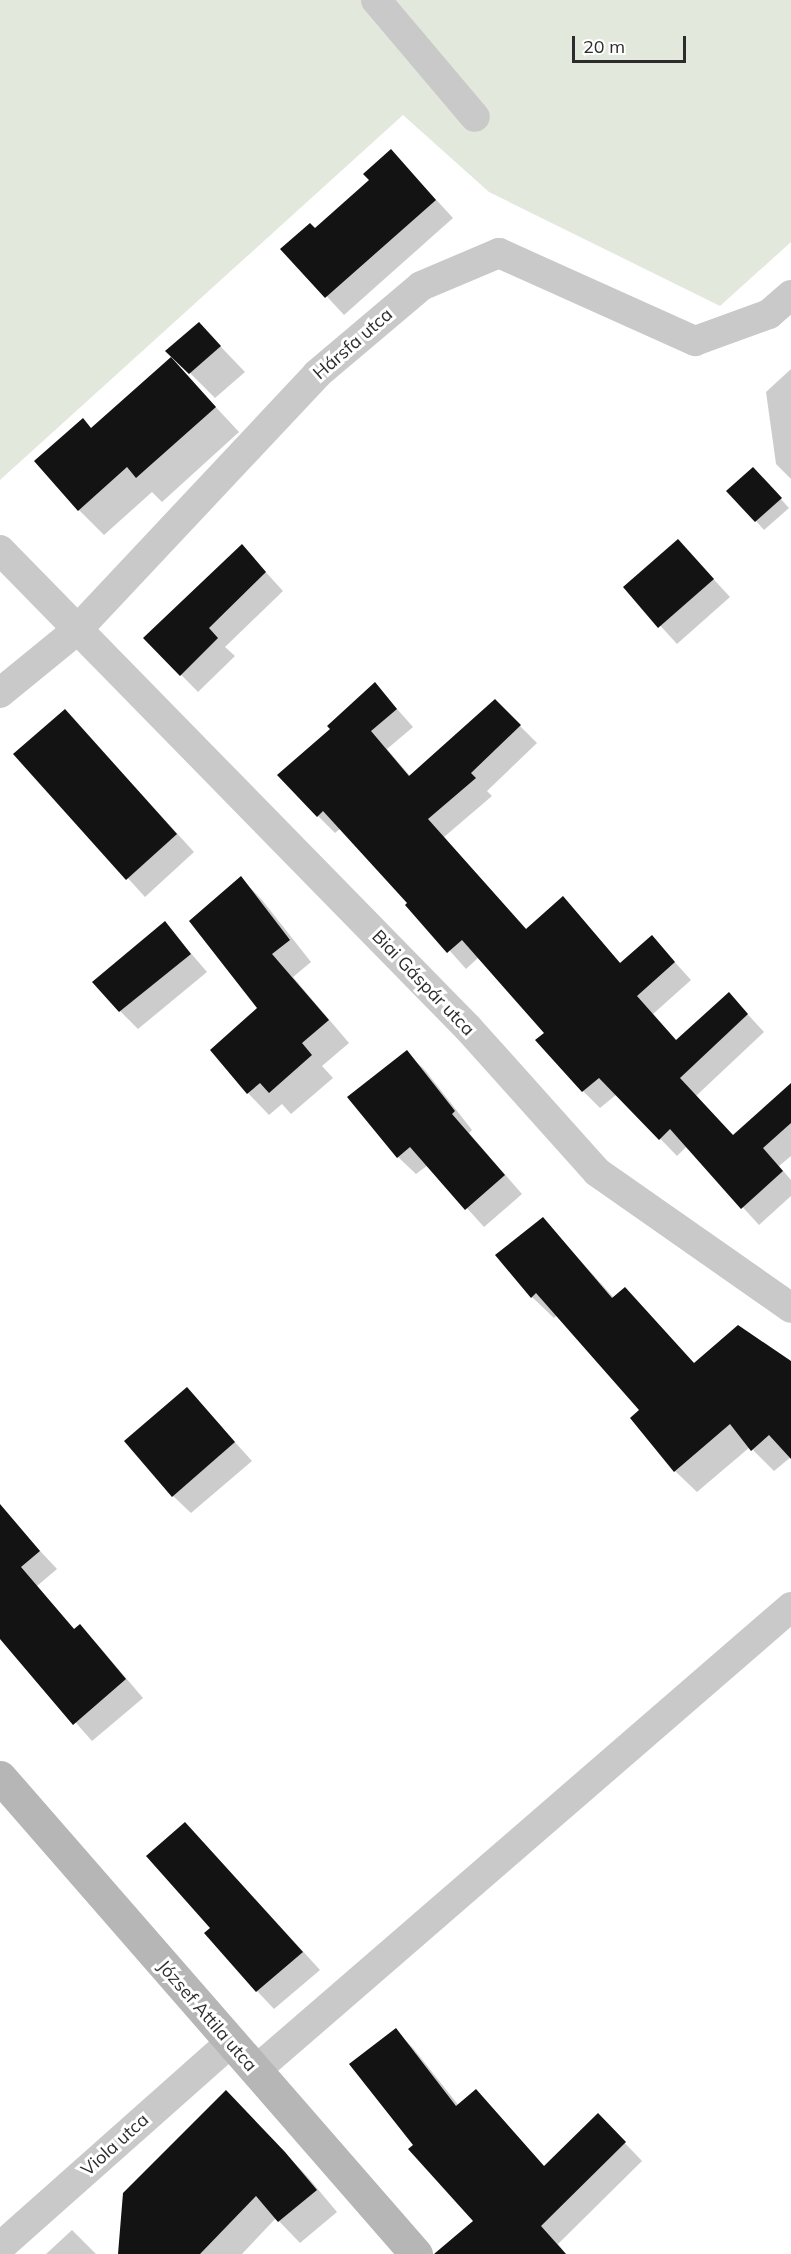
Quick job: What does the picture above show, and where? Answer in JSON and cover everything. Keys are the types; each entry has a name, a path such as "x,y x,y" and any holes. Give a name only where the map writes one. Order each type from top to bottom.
{"street":[{"path":"384,3 476,117"},
{"name":"Hársfa utca","path":"0,693 77,630 317,374 421,286 499,253 694,341 769,314 791,295"},
{"name":"Biai Gáspár utca","path":"0,550 468,1029 597,1172 791,1308"},
{"path":"255,2071 791,1607"},
{"name":"József Attila utca","path":"0,1778 416,2254"},
{"name":"Viola utca","path":"0,2247 230,2043"}],"shaded area":[{"path":"0,0 791,0 791,242 720,306 489,192 403,115 0,480"}],"building":[{"path":"391,149 436,200 325,298 280,249 310,223 315,228 369,180 363,174"},
{"path":"199,322 221,346 189,374 165,351"},
{"path":"171,357 216,407 136,478 127,467 78,511 34,461 83,418 91,428"},
{"path":"753,467 782,498 755,522 726,491"},
{"path":"678,539 714,579 658,628 623,587"},
{"path":"242,544 266,572 209,628 218,638 180,676 143,638"},
{"path":"375,682 397,709 371,731 409,776 495,699 521,725 471,773 476,778 428,819 526,929 563,896 620,963 652,935 675,962 637,996 676,1040 729,992 748,1014 680,1078 733,1135 791,1083 791,1123 763,1148 783,1171 741,1209 670,1129 659,1140 599,1078 582,1092 535,1040 544,1033 462,940 447,953 405,905 407,903 323,811 317,817 277,775 330,729 327,726"},
{"path":"65,709 177,834 126,880 13,754"},
{"path":"241,876 290,940 272,954 329,1020 302,1043 312,1055 269,1093 260,1083 247,1094 210,1050 257,1008 189,921"},
{"path":"165,921 191,954 119,1012 92,982"},
{"path":"407,1050 455,1111 452,1114 505,1175 465,1210 410,1147 397,1158 347,1097"},
{"path":"543,1217 612,1298 625,1287 694,1363 738,1325 791,1361 791,1459 769,1435 751,1451 730,1424 674,1472 630,1418 639,1410 536,1293 531,1298 495,1255"},
{"path":"187,1387 235,1442 172,1497 124,1441"},
{"path":"0,1504 40,1551 21,1567 74,1629 80,1624 126,1679 73,1725 0,1639"},
{"path":"185,1822 303,1952 256,1992 204,1933 210,1928 146,1856"},
{"path":"396,2028 456,2106 476,2089 544,2166 598,2113 626,2142 541,2226 566,2254 434,2254 473,2221 408,2149 413,2145 349,2064"},
{"path":"226,2090 285,2152 317,2190 278,2222 256,2196 200,2254 118,2254 123,2193"}]}
